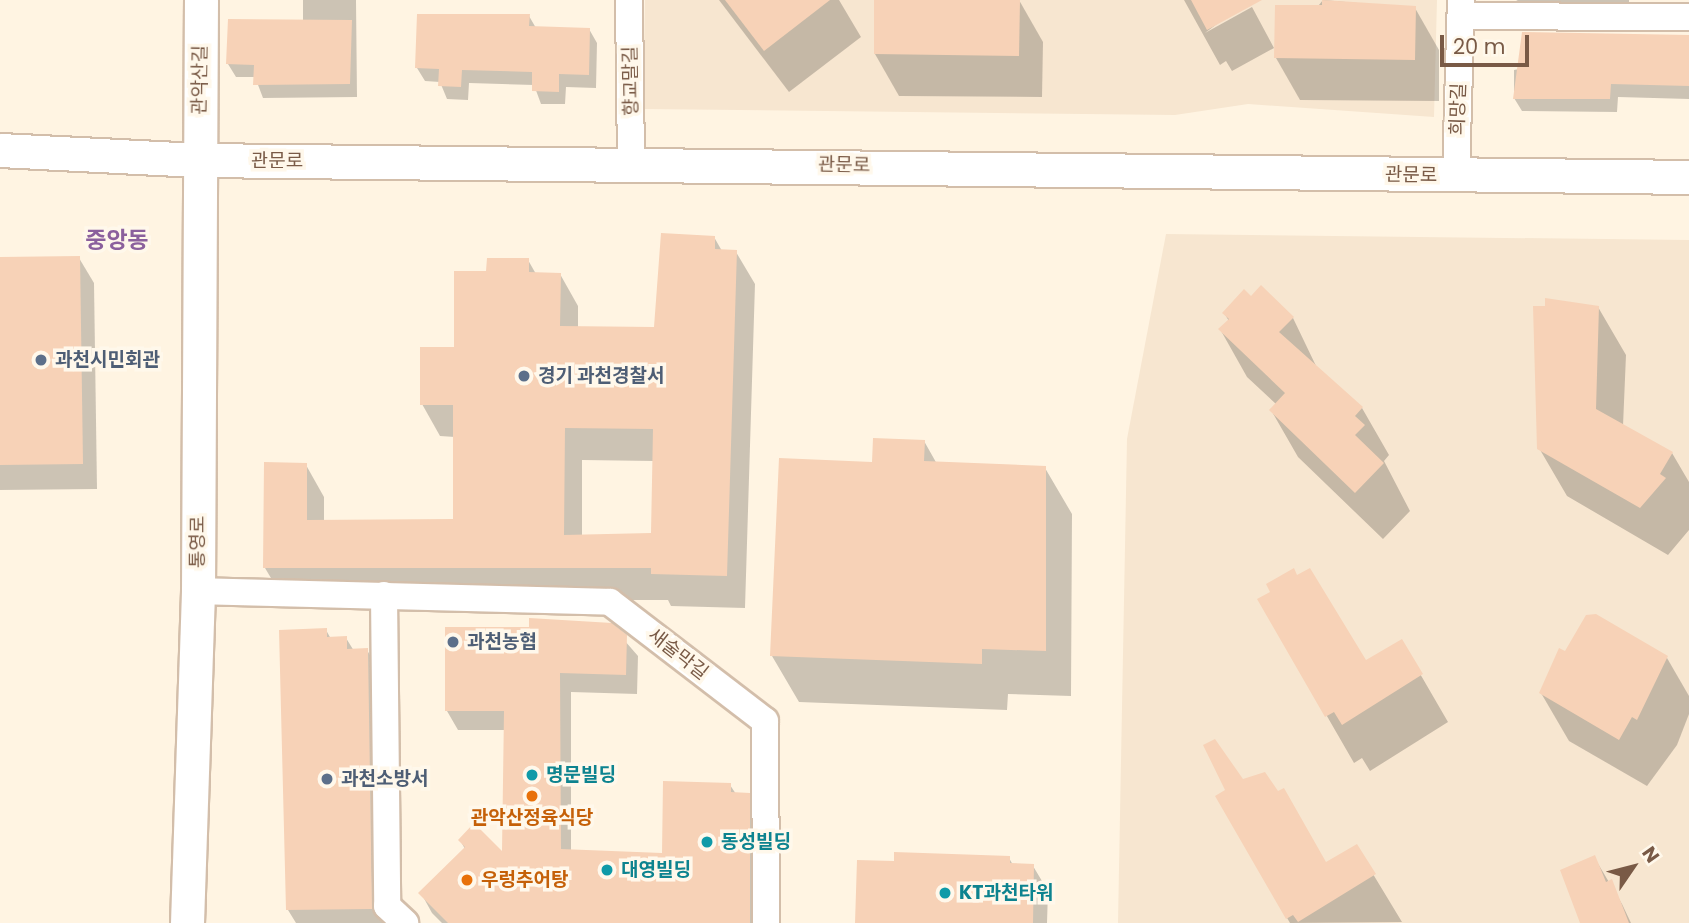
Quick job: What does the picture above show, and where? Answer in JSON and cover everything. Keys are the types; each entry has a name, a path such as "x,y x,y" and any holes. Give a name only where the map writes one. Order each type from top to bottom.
{"street":[{"name":"관악산길","path":"198,160 201,0"},
{"name":"향교말길","path":"629,0 631,163"},
{"path":"1461,8 1689,17"},
{"name":"희망길","path":"1456,176 1461,8"},
{"name":"관문로","path":"0,150 198,160 1689,177"},
{"name":"통영로","path":"187,923 198,591 198,160"},
{"name":"새술막길","path":"198,591 610,602 765,721 766,923"},
{"path":"384,595 387,906 405,923"}],"shaded area":[{"path":"645,0 1437,0 1434,117 1248,104 1175,115 643,109"},
{"path":"1166,234 1689,240 1689,923 1118,923 1127,439"}],"building":[{"path":"725,0 830,0 764,51"},
{"path":"874,0 1020,0 1019,56 874,54"},
{"path":"1191,0 1262,0 1207,30"},
{"path":"1322,0 1416,6 1415,60 1274,58 1275,5 1322,5"},
{"path":"417,14 530,14 529,26 590,28 589,75 559,74 559,92 532,91 532,72 462,70 461,87 438,86 439,69 415,68"},
{"path":"228,19 352,20 350,84 253,85 254,65 226,64"},
{"path":"1522,32 1689,35 1689,86 1611,84 1610,99 1513,99"},
{"path":"661,233 715,236 715,249 737,250 727,576 651,574 651,568 263,568 264,462 307,463 307,520 453,519 453,405 420,405 420,347 454,347 454,271 486,271 487,258 529,258 529,272 561,273 560,326 654,327","holes":["565,428 653,429 651,533 564,535"]},
{"name":"과천시민회관","path":"80,256 83,464 0,465 0,257"},
{"path":"1261,285 1294,317 1279,332 1363,407 1355,416 1365,425 1355,435 1384,463 1355,493 1269,410 1285,393 1218,329 1229,319 1222,313 1244,289 1251,296"},
{"path":"1545,298 1599,306 1596,409 1673,452 1660,474 1666,478 1640,508 1537,449 1533,306 1545,306"},
{"path":"873,438 925,440 924,461 1046,466 1046,651 982,649 982,664 770,656 779,458 872,462"},
{"path":"1294,568 1297,575 1310,568 1366,660 1402,639 1423,674 1342,725 1334,712 1325,717 1257,599 1270,592 1266,584"},
{"path":"1596,614 1668,656 1637,720 1632,717 1619,740 1539,693 1559,648 1565,651 1586,615"},
{"path":"529,618 612,623 627,635 626,675 560,673 561,849 662,853 663,781 731,783 731,792 750,793 750,923 448,923 418,893 465,847 458,840 474,823 502,851 504,711 445,711 445,627 529,627"},
{"name":"과천소방서","path":"327,628 327,637 347,636 347,649 368,648 372,909 286,910 279,630"},
{"path":"1215,739 1243,779 1265,772 1278,791 1284,788 1326,862 1357,844 1376,874 1298,922 1293,915 1286,919 1215,796 1225,790 1203,745"},
{"name":"KT과천타워","path":"894,852 1010,856 1010,863 1034,864 1033,923 855,923 857,860 894,861"},
{"path":"1595,855 1606,882 1612,879 1629,923 1580,923 1560,870"}],"place":[{"name":"과천시민회관","path":"41,360"},
{"name":"경기 과천경찰서","path":"524,376"},
{"name":"과천농협","path":"453,642"},
{"name":"명문빌딩","path":"532,775"},
{"name":"과천소방서","path":"327,779"},
{"name":"관악산정육식당","path":"532,796"},
{"name":"동성빌딩","path":"707,842"},
{"name":"대영빌딩","path":"607,870"},
{"name":"우렁추어탕","path":"467,880"},
{"name":"KT과천타워","path":"945,893"}],"district":[{"name":"중앙동","path":"117,240"}]}
